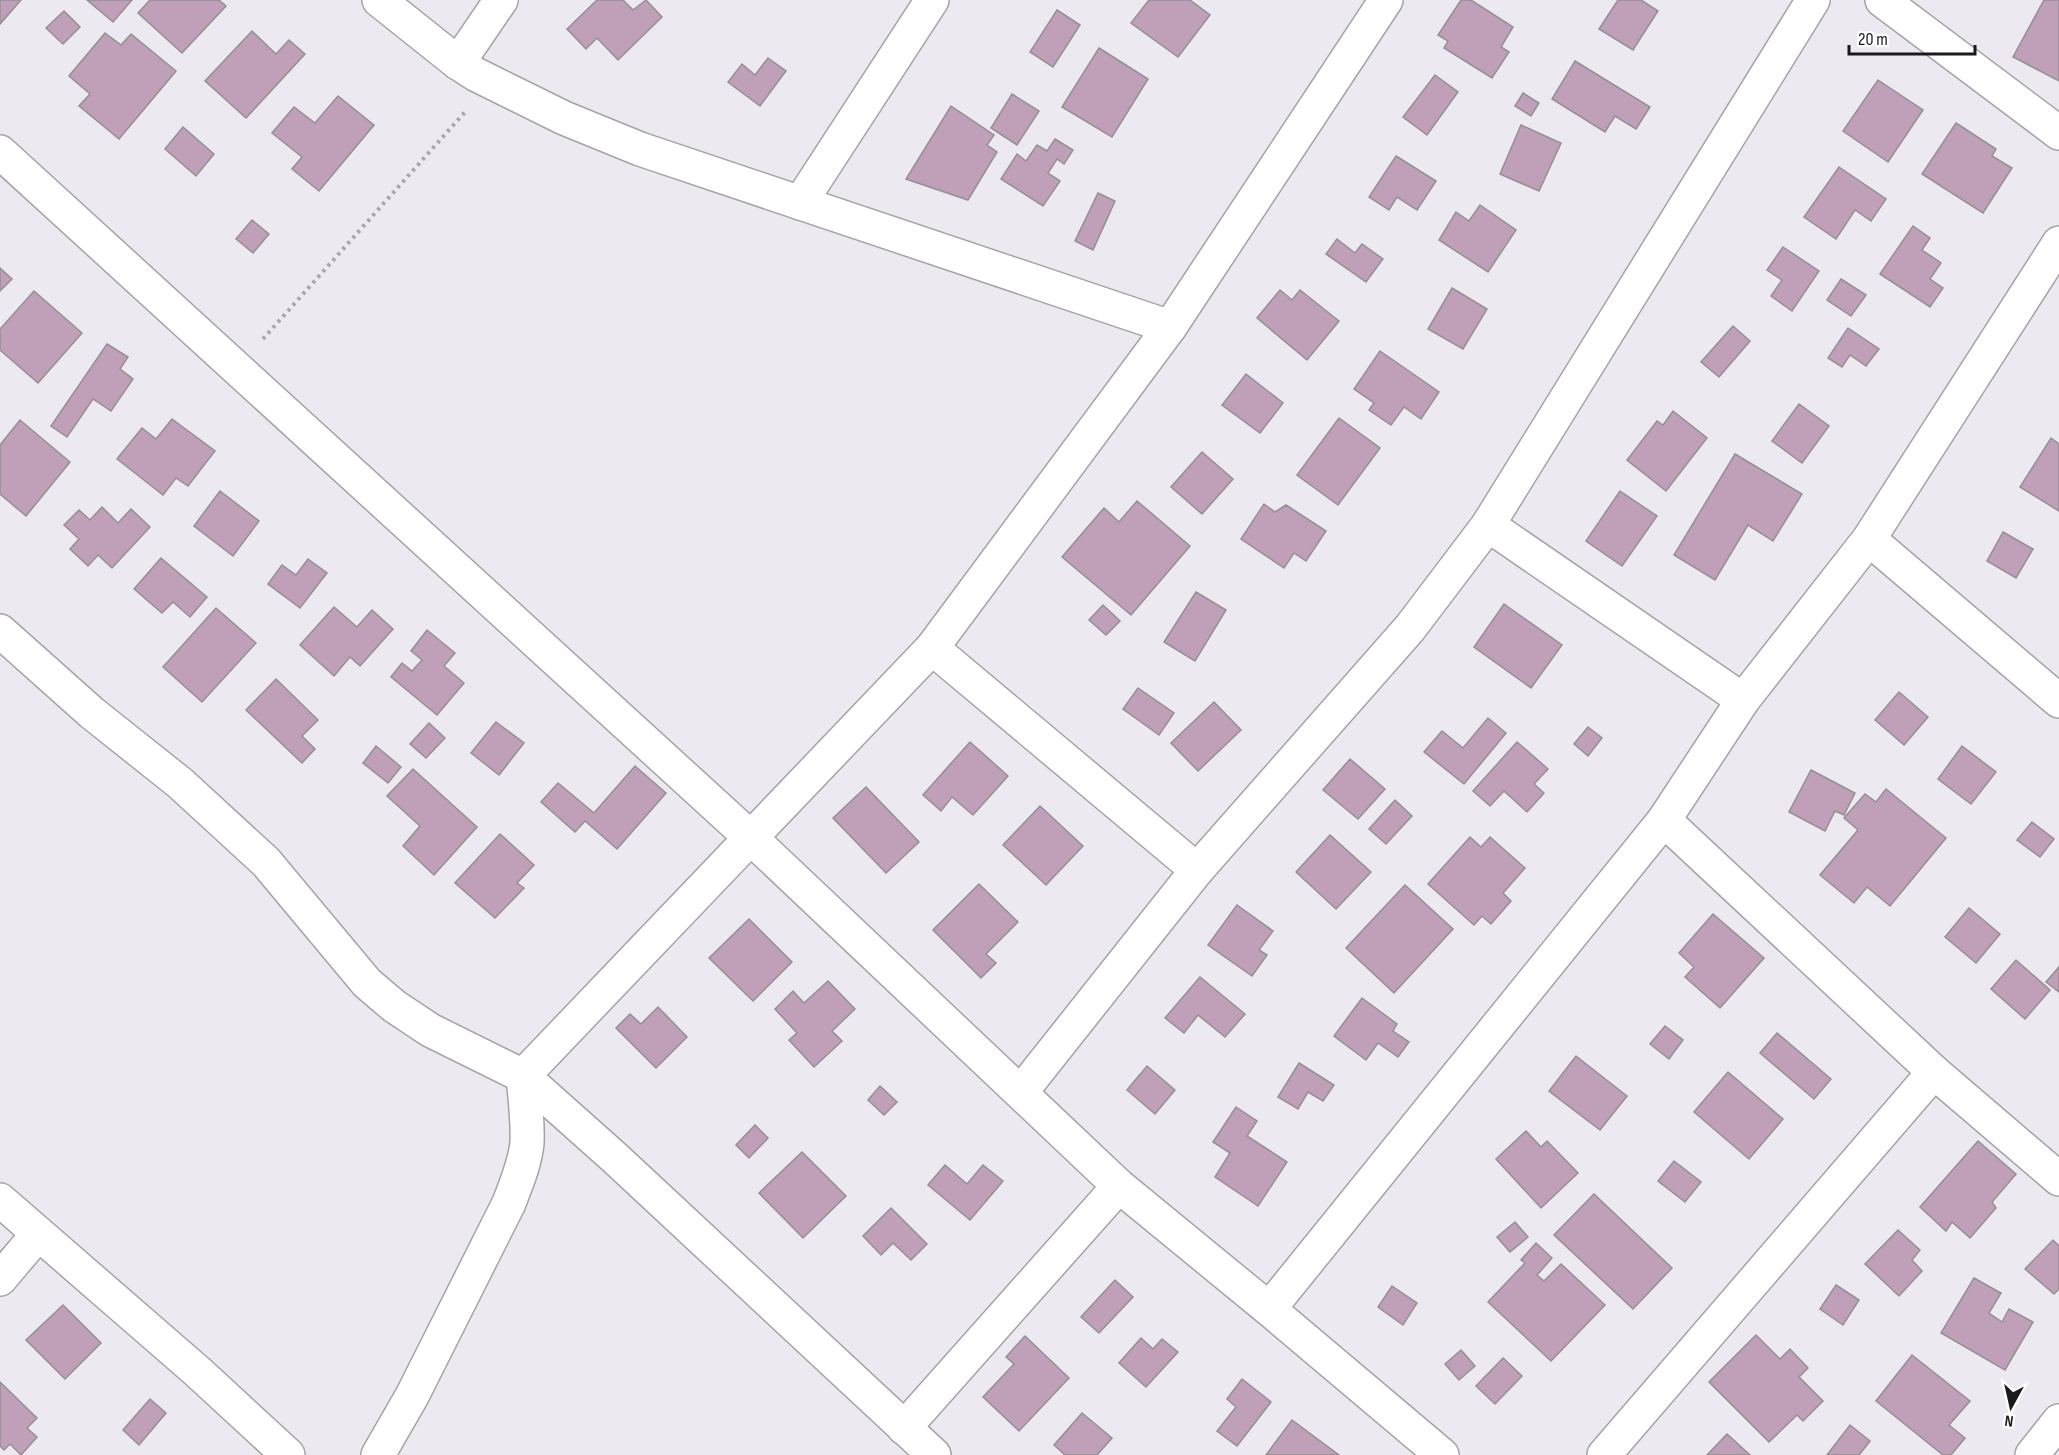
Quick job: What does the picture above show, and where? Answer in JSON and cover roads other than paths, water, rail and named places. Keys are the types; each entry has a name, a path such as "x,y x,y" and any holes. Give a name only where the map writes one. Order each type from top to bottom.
{"street":[{"path":"379,0 458,63 564,118 640,149 1170,327"},
{"path":"458,63 501,0"},
{"path":"800,203 933,0"},
{"path":"378,1455 412,1396 509,1203 519,1177 527,1145 523,1076 932,648 1170,327 1386,0"},
{"path":"1021,1092 1197,870 1410,628 1488,525 1813,0"},
{"path":"1882,0 2059,133"},
{"path":"0,152 751,838 1119,1186 1442,1455"},
{"path":"1269,1309 1664,820 1743,700 1869,539 2059,243"},
{"path":"1488,525 1743,700"},
{"path":"1869,539 2059,701"},
{"path":"0,631 92,713 180,783 266,862 366,983 394,1006 430,1030 523,1076 615,1158 934,1455"},
{"path":"932,648 1197,870"},
{"path":"1664,820 1934,1072 2059,1179"},
{"path":"1604,1455 1934,1072"},
{"path":"904,1428 1119,1186"},
{"path":"0,1200 198,1372 288,1455"},
{"path":"0,1279 38,1234"},
{"path":"2032,1455 2059,1420"}]}
